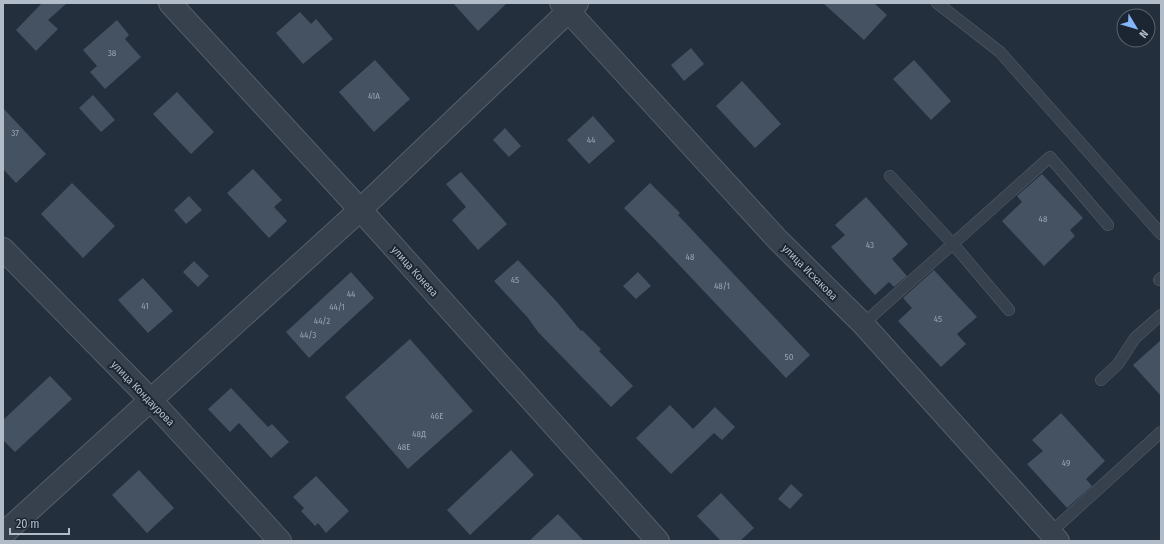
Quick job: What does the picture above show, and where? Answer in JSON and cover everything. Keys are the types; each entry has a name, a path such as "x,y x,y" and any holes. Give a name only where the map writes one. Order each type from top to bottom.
{"street":[{"name":"улица Конева","path":"170,3 360,210 658,541"},
{"path":"3,534 360,210 569,6"},
{"name":"улица Исхакова","path":"569,6 778,240 863,324 1055,537"},
{"name":"улица Кондаурова","path":"3,249 150,399 280,541"}],"lane":[{"path":"937,3 1000,52 1161,234"},
{"path":"863,324 1050,157 1108,225"},
{"path":"890,176 953,244 1009,310"},
{"path":"1101,380 1118,364 1135,338 1161,314"},
{"path":"1055,537 1161,432"}],"building":[{"path":"42,3 67,3 48,20 58,29 36,51 16,30"},
{"path":"453,3 507,3 478,31"},
{"path":"823,3 874,3 887,15 864,40"},
{"path":"300,12 311,24 316,19 333,39 303,64 276,33"},
{"path":"117,20 129,35 125,39 141,57 105,89 90,72 97,66 83,50"},
{"path":"691,48 704,64 684,81 671,65"},
{"path":"375,60 410,99 374,132 339,92"},
{"path":"914,60 951,101 931,120 893,79"},
{"path":"742,81 781,124 755,148 716,106"},
{"path":"177,92 214,132 191,154 153,114"},
{"path":"93,95 115,120 101,132 79,108"},
{"path":"3,108 46,154 16,183 3,169"},
{"path":"593,116 615,141 589,164 567,140"},
{"path":"505,128 521,146 509,157 493,140"},
{"path":"253,169 282,200 274,207 287,221 269,238 227,193"},
{"path":"461,172 507,224 478,250 452,220 466,207 446,184"},
{"path":"1042,174 1083,218 1070,230 1075,236 1044,266 1002,221 1022,202 1017,196"},
{"path":"72,183 115,226 83,258 41,214"},
{"path":"650,183 680,213 678,215 810,355 786,378 624,208"},
{"path":"189,196 202,210 186,224 174,210"},
{"path":"866,197 908,244 892,259 907,276 894,287 889,282 875,295 831,247 845,235 835,225"},
{"path":"518,260 557,302 581,331 582,330 601,349 599,351 633,386 611,407 538,332 528,318 494,281"},
{"path":"194,261 209,276 198,287 183,272"},
{"path":"934,270 977,317 957,334 966,344 941,367 898,321 912,308 903,298"},
{"path":"351,272 374,298 309,358 286,332"},
{"path":"638,272 651,286 636,299 623,286"},
{"path":"143,278 173,311 148,333 118,300"},
{"path":"410,339 473,411 408,469 345,397"},
{"path":"1161,340 1161,396 1133,365"},
{"path":"50,376 72,399 15,452 3,440 3,420"},
{"path":"231,388 268,427 272,424 289,442 271,458 239,423 230,432 208,409"},
{"path":"670,405 693,429 715,407 735,427 722,440 714,433 671,474 636,438"},
{"path":"1061,413 1105,461 1086,479 1092,486 1067,508 1027,464 1043,451 1032,440"},
{"path":"511,450 534,475 470,535 447,510"},
{"path":"139,470 174,508 147,533 112,495"},
{"path":"316,476 349,511 326,533 318,523 315,526 301,511 304,508 293,497"},
{"path":"791,484 803,495 790,509 778,499"},
{"path":"721,493 754,528 740,541 721,541 697,516"},
{"path":"558,514 584,541 529,541"}]}
